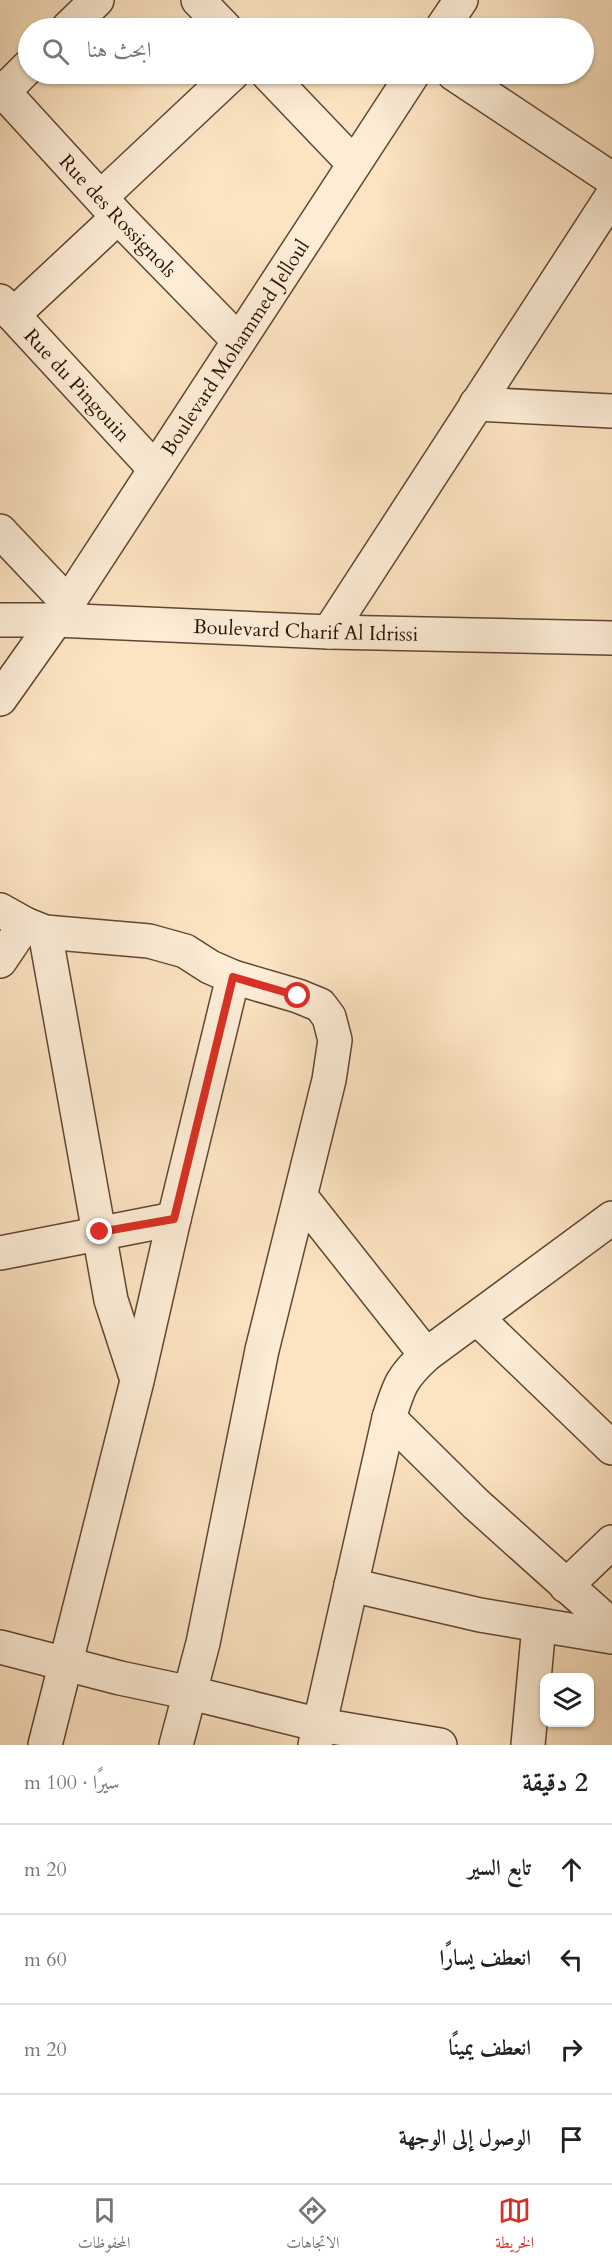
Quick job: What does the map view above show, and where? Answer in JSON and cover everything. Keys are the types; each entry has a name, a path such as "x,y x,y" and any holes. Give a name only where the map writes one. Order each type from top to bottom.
{"street":[{"path":"78,18 97,0"},
{"path":"198,0 215,18"},
{"path":"449,18 461,0"},
{"path":"2,90 18,76"},
{"path":"7,308 110,207 223,84"},
{"path":"278,84 354,164"},
{"name":"Boulevard Mohammed Jelloul","path":"0,699 155,469 406,84"},
{"path":"469,84 612,179"},
{"name":"Rue des Rossignols","path":"2,90 238,340"},
{"path":"329,632 612,196"},
{"name":"Rue du Pingouin","path":"7,308 155,469"},
{"path":"476,404 612,411"},
{"path":"0,531 61,611"},
{"name":"Boulevard Charif Al Idrissi","path":"0,620 61,611 329,632 612,638"},
{"path":"0,962 23,922"},
{"path":"23,922 149,941 185,951 210,967 233,977 298,996 320,1005 329,1017 335,1040 329,1080 262,1350 203,1643 176,1745"},
{"path":"23,922 100,1232 111,1300 137,1382"},
{"path":"45,1745 137,1382 233,977"},
{"path":"301,1197 426,1355"},
{"path":"317,1735 389,1418 406,1373 426,1355 612,1218"},
{"path":"0,1253 174,1219"},
{"path":"477,1319 612,1448"},
{"path":"389,1418 476,1504 612,1626"},
{"path":"566,1586 612,1542"},
{"path":"351,1585 480,1615 612,1637"},
{"path":"528,1745 539,1625"},
{"path":"0,1647 120,1678 190,1693 317,1735 439,1745"}],"route":[{"path":"100,1232 174,1219 233,977 298,996"}]}
